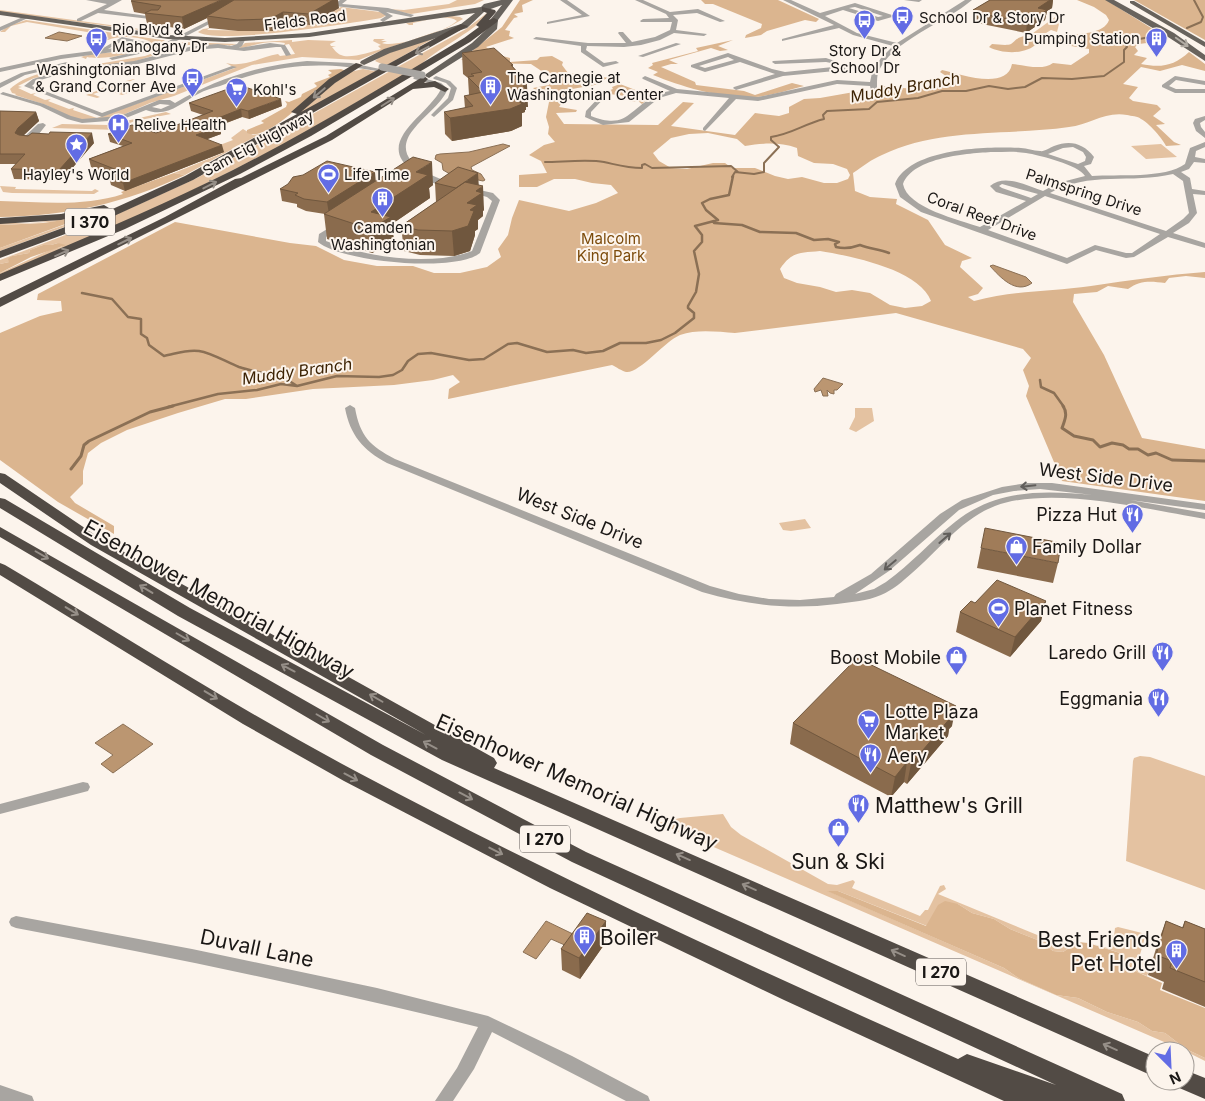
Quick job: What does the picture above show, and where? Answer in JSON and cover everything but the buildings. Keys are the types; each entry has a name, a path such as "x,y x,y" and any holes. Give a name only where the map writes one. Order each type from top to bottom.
{"highway":[{"path":"427,64 435,54 472,31 484,21 492,12 485,9"},
{"name":"Sam Eig Highway","path":"0,278 199,191 308,134 467,40 494,20"},
{"name":"Sam Eig Highway","path":"178,182 467,24"},
{"path":"272,132 332,81 361,64"},
{"path":"0,303 315,146 410,88 423,77"},
{"path":"410,88 430,84 444,89"},
{"path":"206,200 284,156 380,92"},
{"path":"0,221 48,218 90,212 140,197 178,182"},
{"name":"I 370","path":"0,256 110,214 178,182"},
{"path":"0,310 66,270"},
{"path":"0,476 96,542 356,687 554,802"},
{"name":"Eisenhower Memorial Highway","path":"0,502 184,612 448,755 1145,1063"},
{"name":"I 270","path":"0,531 377,750 580,857 1114,1101"},
{"name":"I 270","path":"0,568 296,746 401,804 579,893 825,1010 1028,1101"},
{"path":"825,1010 1048,1094 1086,1101"}],"main road":[{"name":"Sam Eig Highway","path":"467,24 485,9 490,0"},
{"path":"442,12 490,0"},
{"name":"Sam Eig Highway","path":"494,20 508,0"},
{"path":"485,9 497,6 508,0"},
{"path":"1110,0 1166,32 1205,59"},
{"path":"1128,0 1205,45"},
{"name":"Fields Road","path":"0,9 182,36 228,37 275,35 414,15 485,9"},
{"path":"361,64 388,51 467,24 467,16 442,12"},
{"name":"Fields Road","path":"0,13 182,36 242,40 295,37 442,12"},
{"path":"360,27 414,15"},
{"path":"423,77 483,39 494,27 494,20"}],"street":[{"path":"90,0 116,2"},
{"path":"344,0 337,5 414,15"},
{"path":"549,23 587,16 563,0"},
{"path":"639,0 672,17 676,25 673,31"},
{"path":"786,0 821,15 863,37 897,45"},
{"path":"907,0 919,0"},
{"path":"874,94 872,84 875,72 882,60 897,45 969,0"},
{"path":"79,20 116,2"},
{"path":"821,15 844,8 856,5 890,16 878,19 844,8"},
{"path":"120,14 131,8"},
{"path":"376,10 390,15 383,20"},
{"path":"97,11 159,18"},
{"path":"643,21 698,11 722,22"},
{"path":"226,12 182,36 143,53 76,66 41,78 29,84 27,88 102,115 234,67"},
{"path":"0,28 27,17"},
{"path":"0,22 10,24"},
{"path":"784,40 821,29 839,26"},
{"path":"536,39 584,45 634,43 658,38 673,31 704,34"},
{"path":"621,33 651,53"},
{"path":"0,70 68,56 102,52 130,47 142,42 120,40 103,49 102,52"},
{"path":"232,48 240,45 242,40"},
{"path":"641,56 678,44"},
{"path":"0,86 23,74 58,66 83,65 85,69 141,62 192,47 232,48 241,51 255,47 279,45 282,46 288,55"},
{"path":"584,45 583,51 604,65 616,63"},
{"path":"76,66 80,60 77,55"},
{"path":"68,56 76,66"},
{"path":"740,60 706,70 693,66 726,56 740,60 781,74"},
{"path":"1,94 42,105 68,118 82,121 121,118 152,104 271,62 324,58 445,80 453,86 452,96 415,134 410,154 417,170"},
{"path":"775,62 826,60 834,64 838,69"},
{"path":"1,94 59,120 79,124 109,123 170,109 197,92 272,66 325,61 361,64"},
{"path":"1,94 27,76 58,66"},
{"path":"736,88 781,74 838,69 875,72"},
{"path":"348,218 322,236 322,242 375,258 454,261 476,253 495,199 490,194 434,180 417,170 404,155 404,140 410,128 438,100 444,89 439,84 423,77"},
{"path":"1205,83 1178,77 1171,79 1164,86 1175,91 1205,91"},
{"path":"645,78 676,91 758,99 837,82 872,84"},
{"path":"605,94 588,112 588,117 597,122 610,123 631,119 657,97 676,91"},
{"path":"704,129 734,97"},
{"path":"438,100 448,102"},
{"path":"163,110 151,110 148,108 152,104 168,102 174,105"},
{"path":"1205,118 1197,120 1196,127 1205,136"},
{"path":"980,231 1069,182 1089,178 1175,172 1185,168 1191,159 1193,150 1205,144"},
{"path":"1042,154 1062,145 1076,146 1090,157 1088,162 1078,166"},
{"name":"Coral Reef Drive","path":"1089,178 1086,172 1078,166 1042,154 1007,150 950,154 934,158 904,173 898,181 899,191 912,204 924,210 1067,260 1095,248 1126,256 1134,255 1168,233"},
{"path":"1191,159 1205,161"},
{"path":"408,179 417,170"},
{"path":"1168,233 1192,216 1187,180 1175,172"},
{"name":"Palmspring Drive","path":"1033,201 999,190 995,187 995,184 1011,183 1205,246"},
{"path":"1190,191 1205,193"},
{"name":"West Side Drive","path":"350,408 353,427 359,438 372,451 383,457 706,589 738,599 768,604 800,605 829,602 867,596 880,591 907,571 972,514 1003,500 1060,495 1205,516"},
{"name":"West Side Drive","path":"829,602 874,578 955,508 994,492 1031,486 1052,486 1205,507"},
{"path":"0,809 83,787"},
{"name":"Duvall Lane","path":"16,922 192,955 368,993 488,1024 566,1060 642,1101"},
{"path":"443,1101 454,1089 488,1024"},
{"path":"0,1092 26,1101"}],"shaded area":[{"path":"457,0 484,0 475,4 411,14 387,9 404,10 449,4"},
{"path":"341,7 380,12 387,15 381,18 343,24 256,35 210,35 198,32 210,28 207,30 272,31 283,23 310,25"},
{"path":"0,10 169,33 171,34 0,12"},
{"path":"487,13 484,19 477,25 421,65 283,145 161,206 0,276 0,273 54,248 62,247 58,243 43,245 30,250 29,253 12,256 9,262 0,264 0,260 102,221 197,178 466,29"},
{"path":"1058,15 1061,16 1057,32 1051,30 1046,33 1033,33"},
{"path":"452,16 463,19 447,28 443,29 457,21 442,18"},
{"path":"26,20 165,40 149,48 127,54 105,58 87,57 86,59 81,57 131,50 149,41 128,37 114,38 106,41 103,41 109,38 97,36 88,39 93,36 93,33 27,22 11,26 5,32 0,32 8,26"},
{"path":"428,20 413,23 413,25 406,23"},
{"path":"59,32 82,36 67,41 45,38"},
{"path":"438,36 292,119 329,87 350,72 363,69 374,71 384,65 375,61 380,56"},
{"path":"374,39 385,39 381,41 387,41 382,43 388,44 408,41 359,60 302,57 252,65 118,117 87,120 72,118 46,105 15,95 10,89 31,77 71,68 34,78 18,86 22,87 18,88 31,94 36,93 33,95 45,100 51,99 48,101 69,109 74,108 73,110 97,118 235,68 226,63 240,64 271,55 295,54 289,44 284,45 285,43 279,42 261,43 238,49 245,43 292,40 292,42 308,40 336,41 330,44 331,46 336,46 332,47 337,53 349,56 361,55 381,49 378,46 381,45 373,41"},
{"path":"183,42 237,44 228,46 188,45 129,63 92,65 145,56"},
{"path":"135,79 124,84 140,89 122,95 106,90 93,94 100,97 97,98 86,95 99,90 97,89 111,86 109,85 111,83 119,82 119,85 122,82"},
{"path":"166,112 171,114 135,121 122,126 124,128 118,130 52,128 62,124 108,125"},
{"path":"243,129 253,135 260,134 185,175 174,173 223,153 212,148 233,140 231,138"},
{"path":"503,144 510,146 471,167 472,170 481,174 485,180 483,181 450,174 443,170 442,163 435,159 436,155 440,154 469,152"},
{"path":"1161,144 1177,157 1146,159 1131,146"},
{"path":"0,186 16,187 15,189 92,191 95,189 99,191 94,194 12,193 3,192"},
{"path":"86,218 83,220 0,251 0,248 78,220 0,225 0,223 30,223"},
{"path":"993,265 1026,277 1032,283 1020,287 1014,286 990,266"},
{"path":"823,378 843,384 837,390 834,390 834,394 827,390 828,396 823,396 821,390 815,392 814,389"},
{"path":"855,408 872,408 874,421 856,432 849,429 855,417"},
{"path":"805,519 811,528 791,531 783,530 779,523"},
{"path":"123,724 153,744 113,773 101,764 113,755 95,743"},
{"path":"1140,756 1150,757 1205,776 1205,890 1126,861 1133,761 1134,758"},
{"path":"723,814 731,827 741,835 828,884 837,885 853,880 855,882 852,888 920,916 925,910 928,910 940,886 944,885 946,889 938,894 1069,948 1063,952 1053,951 1040,941 1010,929 994,919 972,913 958,904 933,916 927,926 838,891 828,891 1004,968 1020,979 1056,995 1078,998 1107,1012 1138,1022 1152,1031 1165,1033 1176,1041 1162,1041 658,823 680,818"},
{"path":"546,921 575,935 567,946 551,939 536,959 523,952"},
{"path":"1118,927 1146,934 1139,958 1151,965 1147,976 1137,972 1120,953 1093,944 1111,949 1112,935 1114,936 1115,928"},
{"path":"1195,1053 1205,1058 1205,1061 1195,1056"}],"green space":[{"name":"Malcolm King Park","path":"520,0 533,0 522,5 523,12 514,14 518,17 514,18 505,30 510,31 509,36 514,38 486,47 495,54 510,58 510,62 537,60 540,57 552,56 563,62 562,65 568,73 583,75 586,79 609,78 599,81 600,84 572,89 559,107 577,110 576,112 556,113 564,124 658,125 683,102 694,103 671,126 735,135 755,113 779,116 789,113 789,107 804,99 854,92 869,94 884,86 908,88 934,87 949,82 949,78 940,72 942,70 970,77 992,79 1001,77 1008,72 1012,64 1034,67 1044,67 1053,63 1071,65 1089,53 1089,49 1047,42 1037,43 1027,50 1014,52 1001,51 989,47 992,44 1011,44 1020,38 1030,35 1083,34 1104,27 1109,20 1106,15 1094,7 1077,0 1106,0 1164,36 1165,39 1156,39 1155,42 1139,44 1135,47 1138,51 1134,55 1147,58 1141,64 1167,65 1189,52 1205,64 1205,71 1182,65 1160,71 1141,67 1123,84 1138,87 1129,98 1133,101 1157,105 1161,109 1153,116 1165,124 1156,125 1174,142 1181,145 1166,146 1162,139 1144,121 1138,117 1119,114 1069,127 950,136 927,140 904,146 882,155 853,173 855,191 870,197 897,199 896,204 928,220 945,245 972,258 962,261 960,267 983,288 978,294 968,297 974,301 1019,293 1205,272 1205,278 1186,276 1169,278 1165,283 1146,282 1128,289 1108,286 1097,292 1074,294 1073,302 1104,355 1142,438 1205,449 1205,501 1062,481 1026,396 1029,386 1023,370 1031,358 1023,349 896,313 735,333 708,331 687,333 674,338 645,363 631,371 626,372 612,365 448,399 449,389 460,382 453,375 433,380 394,385 313,389 246,399 225,399 127,430 101,443 88,453 83,471 83,484 70,497 75,503 114,526 114,534 58,502 0,460 0,333 40,316 62,311 61,301 37,300 38,294 175,222 316,246 344,260 377,266 413,266 434,273 460,273 487,267 501,257 498,249 508,235 519,200 569,211 596,203 618,193 611,185 575,179 554,179 537,187 519,187 519,175 547,173 541,161 529,155 544,145 555,142 548,134 549,127 546,117 549,102 533,88 549,85 552,78 531,64 492,63 484,58 461,60 502,27","holes":["708,133 737,139 745,146 771,144 797,148 798,156 814,163 833,164 847,169 850,175 848,179 837,183 824,183 802,177 788,179 755,168 732,168 725,163 713,163 687,169 671,168 659,161 653,153 671,138 689,134","820,251 848,256 899,272 913,280 924,290 931,301 922,306 905,308 890,305 870,293 852,290 836,292 784,278 780,269 788,259 797,254"]},
{"path":"701,0 778,0 819,19 816,22 805,20 767,31 761,35 745,38 746,35 761,28 762,24 713,4 705,4"},
{"path":"1134,0 1205,0 1205,40"},
{"path":"733,40 718,46 728,50 720,51 711,48 669,60 678,64 661,67 695,82 696,85 744,91 755,95 792,83 804,86 761,96 729,96 677,84 653,75 658,72 648,68 653,65 652,63 698,51 696,48"},
{"path":"341,69 346,71 320,88 274,126 255,134 247,133 247,130 264,123 261,121 286,107 285,101 289,102 301,97 302,94 317,86 314,83 330,77 328,75 332,73 328,70"},
{"path":"620,84 638,91 635,93 641,96 651,96 642,104 638,101 630,102 634,97 601,93 613,89 612,87"},
{"path":"174,173 185,175 140,193 95,206 48,214 0,217 0,201 62,203 93,201 123,194 121,192"},
{"path":"79,219 0,248 0,225 43,223"},
{"path":"58,243 66,245 31,257 0,273 0,264 9,262 8,259 12,256 29,253 30,250 43,245"},
{"path":"827,891 838,891 926,926 938,905 945,901 958,904 972,913 994,919 1010,929 1040,941 1053,951 1063,952 1078,942 1088,943 1120,953 1137,972 1162,983 1160,990 1205,1008 1205,1058 1195,1053 1195,1041 1176,1041 1165,1033 1152,1031 1138,1022 1107,1012 1078,998 1056,995 1020,979 1004,968"}],"waterway":[{"name":"Muddy Branch","path":"1187,28 1201,22 1203,17 1194,0"},
{"name":"Muddy Branch","path":"732,177 735,172 754,174 764,172 764,163 779,147 771,140 771,137 785,134 824,119 823,115 827,111 869,109 877,102 918,98 942,91 966,91 989,86 1008,89 1025,87 1042,78 1072,79 1104,76 1124,62 1124,50 1127,47 1124,42 1160,35"},
{"path":"545,162 598,161 642,168 642,165 645,164 652,168 731,166 738,172"},
{"name":"Muddy Branch","path":"297,386 337,376 379,377 393,375 402,370 408,361 418,354 431,353 469,360 484,359 508,344 517,343 547,352 573,350 586,353 603,351 620,343 646,343 661,340 675,333 694,318 694,313 688,306 696,292 699,274 694,251 702,242 702,235 695,226 718,220 706,210 702,203 710,199 729,195 733,176"},
{"path":"714,223 742,225 760,232 796,233 814,240 828,239 839,242 835,244 836,247 848,248 860,245 889,253"},
{"path":"82,293 112,299 128,317 141,319 141,334 147,338 149,345 164,356 190,351 204,352 239,367 276,376 297,386"},
{"path":"1040,380 1041,387 1054,393 1064,407"},
{"name":"Muddy Branch","path":"168,407 218,394 257,390 281,384 297,386"},
{"name":"Muddy Branch","path":"71,469 81,456 84,445 89,441 150,412 173,406"},
{"path":"1063,406 1066,414 1062,428 1074,436 1093,440 1100,447 1112,443 1123,445 1129,449 1138,449 1148,455 1156,453 1172,460 1205,461"}],"place":[{"name":"School Dr & Story Dr","path":"903,36"},
{"name":"Story Dr & School Dr","path":"865,40"},
{"name":"Rio Blvd & Mahogany Dr","path":"96,57"},
{"name":"Pumping Station","path":"1156,57"},
{"name":"Washingtonian Blvd & Grand Corner Ave","path":"192,97"},
{"name":"The Carnegie at Washingtonian Center","path":"491,105"},
{"name":"Kohl's","path":"237,108"},
{"name":"Relive Health","path":"118,143"},
{"name":"Hayley's World","path":"76,164"},
{"name":"Life Time","path":"328,193"},
{"name":"Camden Washingtonian","path":"383,217"},
{"name":"Pizza Hut","path":"1133,533"},
{"name":"Family Dollar","path":"1016,565"},
{"name":"Planet Fitness","path":"998,627"},
{"name":"Laredo Grill","path":"1162,671"},
{"name":"Boost Mobile","path":"957,676"},
{"name":"Eggmania","path":"1159,717"},
{"name":"Lotte Plaza Market","path":"869,740"},
{"name":"Aery","path":"871,774"},
{"name":"Matthew's Grill","path":"859,824"},
{"name":"Sun & Ski","path":"838,848"},
{"name":"Boiler","path":"584,956"},
{"name":"Best Friends Pet Hotel","path":"1177,970"}]}
